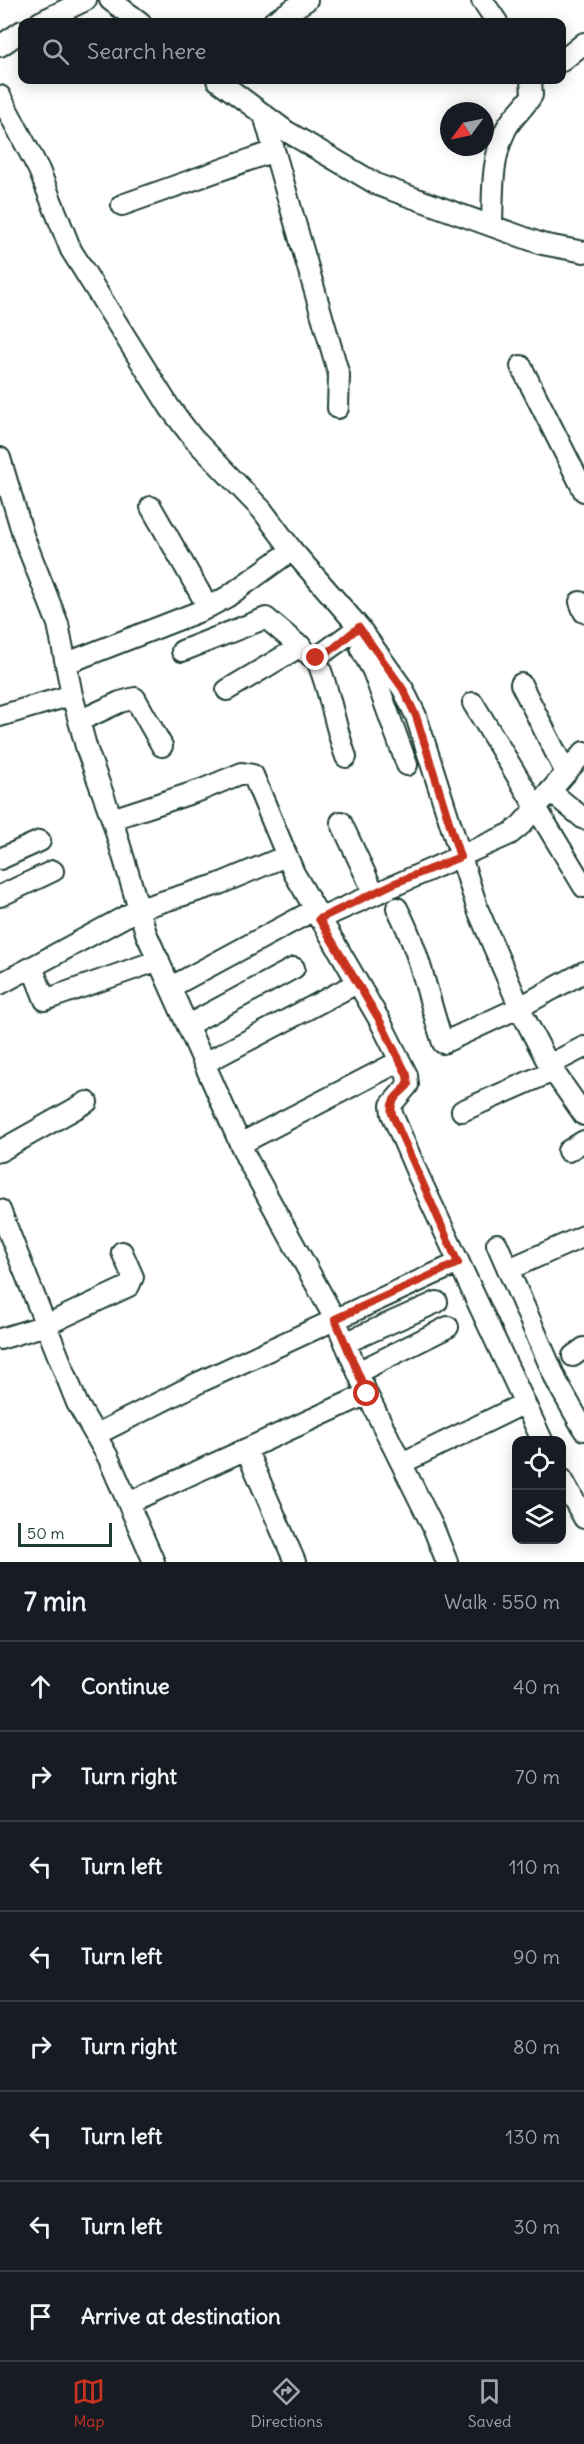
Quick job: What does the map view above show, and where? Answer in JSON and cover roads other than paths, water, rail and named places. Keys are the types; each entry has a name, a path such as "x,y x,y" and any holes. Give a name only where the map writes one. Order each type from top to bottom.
{"street":[{"path":"48,18 86,0"},
{"path":"110,0 135,18"},
{"path":"279,18 307,0"},
{"path":"482,0 494,18"},
{"path":"0,46 18,34"},
{"path":"566,57 584,43"},
{"path":"223,84 286,131 378,185 542,244 584,252"},
{"path":"492,226 493,179 498,149 507,126 532,95 534,84"},
{"path":"0,96 39,170 71,250 170,408 192,437 262,510 355,631 403,689 416,716 478,910 520,1007 551,1068 584,1115"},
{"path":"264,114 339,375 338,408"},
{"path":"122,205 274,151"},
{"path":"521,366 584,491"},
{"path":"0,458 24,538 58,624 79,721 139,909 159,960 240,1144 335,1319 367,1394 437,1535 447,1562"},
{"path":"151,507 208,607"},
{"path":"68,663 208,607 292,550"},
{"path":"182,651 266,618 309,652 326,679 337,732 346,757"},
{"path":"227,690 355,631"},
{"path":"355,631 373,671 407,765"},
{"path":"521,684 566,773"},
{"path":"0,716 72,695"},
{"path":"79,721 120,702 135,698 162,746"},
{"path":"473,703 584,887"},
{"path":"171,987 316,914 374,893 510,834 535,809 584,752"},
{"path":"112,819 248,773 257,782 286,856 316,914 400,1061 408,1085 394,1098 391,1105 392,1114 458,1263 540,1436"},
{"path":"550,791 584,819"},
{"path":"341,822 374,893"},
{"path":"0,859 40,841"},
{"path":"0,984 139,909 219,884 286,856"},
{"path":"0,896 53,871"},
{"path":"397,908 416,947 429,1003 443,1043 520,1007 584,972"},
{"path":"32,967 45,1000 159,960"},
{"path":"188,1025 294,968"},
{"path":"205,1063 357,983"},
{"path":"462,1111 551,1068 584,1047"},
{"path":"240,1144 400,1061"},
{"path":"0,1151 87,1102"},
{"path":"0,1210 77,1403 97,1434 154,1562"},
{"path":"509,1269 584,1236"},
{"path":"497,1244 556,1382 584,1430"},
{"path":"0,1340 48,1331 133,1282 122,1252"},
{"path":"97,1434 200,1382 458,1263"},
{"path":"345,1342 436,1302"},
{"path":"358,1372 448,1327"},
{"path":"128,1503 367,1394"},
{"path":"402,1463 523,1404"},
{"path":"246,1449 295,1562"},
{"path":"566,1487 584,1518"}]}
